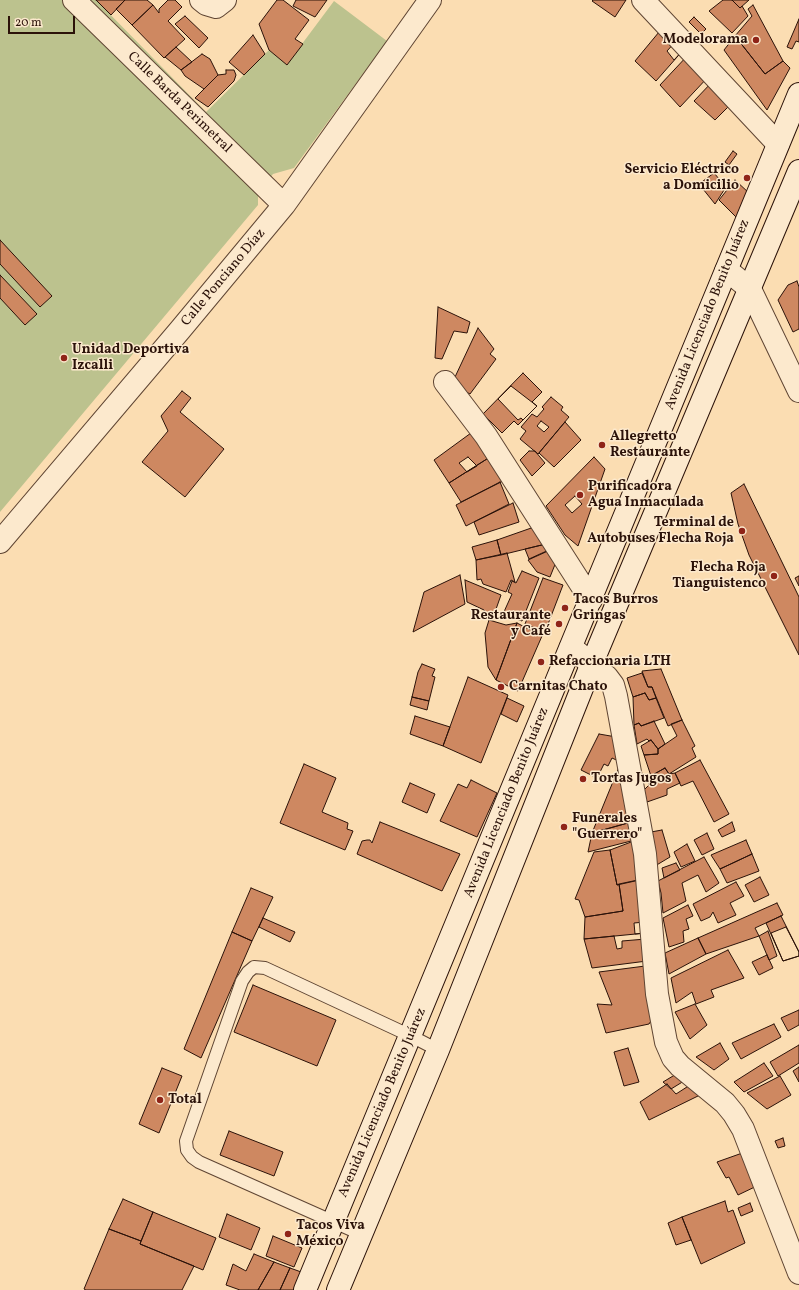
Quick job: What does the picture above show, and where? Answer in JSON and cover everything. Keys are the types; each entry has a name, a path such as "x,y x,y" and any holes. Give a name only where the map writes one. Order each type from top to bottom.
{"main road":[{"name":"Calle Barda Perimetral","path":"74,0 284,205"},
{"name":"Calle Ponciano Díaz","path":"0,542 284,205 430,0"},
{"path":"643,0 778,144"},
{"name":"Avenida Licenciado Benito Juárez","path":"305,1290 799,94"},
{"name":"Avenida Licenciado Benito Juárez","path":"338,1290 438,1050 592,663 799,172"},
{"path":"726,271 750,289 799,391"},
{"path":"445,382 486,436 591,600"},
{"path":"571,647 592,663 613,685 616,696 645,854 657,994 666,1042 673,1058 680,1066 725,1103 743,1129 799,1273"}],"lane":[{"path":"361,1234 199,1162 192,1157 187,1150 186,1141 242,981 248,972 254,968 265,968 438,1050"}],"green space":[{"name":"Unidad Deportiva Izcalli","path":"0,0 96,0 206,112 269,50 287,64 334,1 387,41 294,168 273,174 258,194 258,205 0,512"}],"building":[{"path":"96,0 125,0 111,15"},
{"path":"125,0 147,0 153,5 132,25 116,9"},
{"path":"168,0 175,0 182,7 168,21 185,39 164,58 132,25 153,5 159,13 159,9"},
{"path":"277,0 283,0 309,20 295,39 303,44 287,65 269,50 259,24"},
{"path":"296,0 327,0 315,17 293,6"},
{"path":"626,0 615,17 592,1"},
{"path":"723,0 732,0 740,8 742,6 748,16 732,33 709,11"},
{"path":"732,0 749,0 740,8"},
{"path":"753,5 783,61 765,74 735,36 752,16 748,9"},
{"path":"185,16 208,38 199,48 175,24"},
{"path":"694,17 706,29 701,34 689,22"},
{"path":"799,19 799,42 796,41 792,49 787,47"},
{"path":"664,26 685,48 656,81 635,61"},
{"path":"253,35 265,54 244,75 229,62"},
{"path":"735,36 765,74 783,61 790,68 767,110 724,50"},
{"path":"677,40 685,48 674,60 667,51"},
{"path":"176,47 192,62 181,70 165,57"},
{"path":"202,54 210,59 218,75 204,89 185,76 181,70"},
{"path":"689,54 709,76 680,107 660,85"},
{"path":"226,70 234,70 236,75 234,81 208,107 195,98 218,75 226,74"},
{"path":"713,81 734,101 715,120 694,101"},
{"path":"733,151 737,154 729,165 725,162"},
{"path":"714,173 726,187 715,204 699,184"},
{"path":"735,180 749,193 736,217 719,200"},
{"path":"0,240 52,296 40,307 0,264"},
{"path":"0,275 37,314 25,325 0,298"},
{"path":"797,281 799,287 799,329 793,332 778,300 788,285"},
{"path":"438,307 470,322 467,333 454,331 442,359 435,358"},
{"path":"478,328 494,349 490,354 496,359 470,394 457,387 455,377"},
{"path":"523,373 542,392 532,402 537,406 518,425 514,421 502,433 483,414"},
{"path":"511,386 537,406 523,420 521,418 518,420 498,399"},
{"path":"182,391 191,398 180,412 224,449 185,497 142,462 168,431 161,416"},
{"path":"551,397 563,407 561,410 569,417 538,454 520,439 526,431 521,427 532,414 537,417 544,409 542,407"},
{"path":"541,421 549,427 544,432 537,426"},
{"path":"565,422 581,440 554,467 539,453"},
{"path":"471,433 490,457 449,483 434,460"},
{"path":"529,451 535,451 545,463 532,476 520,460"},
{"path":"468,457 477,466 467,472 459,463"},
{"path":"490,457 505,480 461,502 449,483"},
{"path":"594,457 605,469 578,546 565,535 546,506"},
{"path":"500,482 509,504 466,526 456,505"},
{"name":"Flecha Roja Tianguistenco","path":"744,484 799,597 799,655 749,555 738,524 731,493"},
{"path":"575,496 582,504 572,513 565,505"},
{"path":"513,503 519,522 479,535 474,522"},
{"path":"537,526 550,543 501,555 497,540"},
{"path":"497,540 501,555 476,560 472,547"},
{"path":"550,543 551,549 529,559 525,549"},
{"path":"548,551 556,562 550,577 537,572 528,560"},
{"path":"507,553 515,582 511,580 506,592 483,584 481,579 477,580 476,560"},
{"path":"522,571 539,578 522,621 503,614 512,594 508,592 512,581 516,583"},
{"path":"460,575 465,604 413,632 424,592"},
{"path":"799,576 799,586 795,578"},
{"path":"543,578 563,585 545,632 525,624"},
{"path":"465,580 501,595 495,612 486,614 484,610 467,602"},
{"path":"489,620 506,625 517,623 496,680 488,667 485,633"},
{"path":"517,623 542,636 518,691 496,680"},
{"path":"422,664 435,669 432,676 435,677 429,701 412,697 418,672"},
{"path":"661,669 682,720 668,726 652,687 648,687 642,671"},
{"path":"642,673 648,687 652,687 656,698 649,700 645,693 633,697 627,678"},
{"path":"468,677 508,695 481,763 443,746"},
{"path":"645,693 649,700 656,698 664,718 641,726 639,723 634,725 633,697"},
{"path":"412,697 429,701 427,710 410,705"},
{"path":"507,698 524,706 517,722 501,714"},
{"path":"415,716 450,727 443,746 410,734"},
{"path":"682,720 695,746 692,748 696,757 669,774 665,768 651,776 644,755 658,754 658,749 677,736 671,724"},
{"path":"654,721 665,744 658,749 651,740 649,741 647,739 637,744 634,725 639,723 641,726"},
{"path":"599,734 622,738 625,764 612,758 608,766 604,764 597,778 581,770"},
{"path":"651,740 658,749 658,754 644,755 641,746"},
{"path":"700,760 729,814 714,822 693,781 681,786 675,773"},
{"path":"304,764 336,778 322,812 348,823 347,829 353,831 345,850 280,823"},
{"path":"619,767 635,821 592,833"},
{"path":"665,768 669,774 675,773 680,783 667,789 667,795 647,802 644,790 649,785 647,778"},
{"path":"471,780 497,793 477,837 440,821 458,784 467,788"},
{"path":"410,783 435,794 427,813 402,802"},
{"path":"635,821 639,839 588,852 592,833"},
{"path":"380,822 460,854 442,891 357,854 362,841 370,840 372,843"},
{"path":"732,822 735,831 722,837 718,830"},
{"path":"662,830 670,857 655,866 651,832"},
{"path":"707,833 714,849 702,855 694,840"},
{"path":"639,839 644,879 617,885 610,850"},
{"path":"746,840 752,854 720,869 711,855"},
{"path":"687,844 695,861 681,867 674,852"},
{"path":"610,850 617,885 619,884 623,911 585,917 579,900 575,899 594,852"},
{"path":"752,854 759,871 727,883 720,869"},
{"path":"704,857 719,883 706,892 698,875 682,883 686,901 663,913 658,881"},
{"path":"676,863 680,870 664,878 662,868"},
{"path":"760,877 769,895 754,902 745,885"},
{"path":"638,880 646,933 584,939 585,917 623,911 619,884"},
{"path":"736,882 744,896 730,903 736,915 718,923 713,912 710,917 701,921 693,904"},
{"path":"251,888 273,897 252,941 232,932"},
{"path":"777,903 783,915 755,928 759,936 706,954 698,938"},
{"path":"688,905 693,916 686,919 689,929 683,931 684,942 669,947 663,918"},
{"path":"781,916 799,952 799,956 783,961 766,923"},
{"path":"263,918 295,932 290,942 259,927"},
{"path":"645,922 646,933 635,934 634,923"},
{"path":"786,927 799,952 799,956 783,961 771,933"},
{"path":"768,931 777,956 769,960 759,936"},
{"path":"232,932 252,941 201,1058 184,1049"},
{"path":"614,936 617,949 622,948 622,941 646,939 647,961 592,968 584,939"},
{"path":"698,938 706,954 669,974 665,953"},
{"path":"728,950 744,978 711,990 714,997 696,1004 692,992 676,1003 671,978"},
{"path":"767,955 773,968 759,975 752,962"},
{"path":"653,965 656,1013 649,1024 606,1033 597,1004 612,1005 599,972"},
{"path":"253,985 336,1020 317,1066 234,1032"},
{"path":"695,1004 707,1025 690,1039 675,1012"},
{"path":"799,1010 799,1025 788,1031 781,1018"},
{"path":"774,1024 781,1037 741,1059 732,1043"},
{"path":"720,1043 729,1059 714,1070 696,1057"},
{"path":"799,1045 799,1063 778,1076 770,1062"},
{"path":"628,1048 639,1082 624,1086 614,1052"},
{"path":"764,1063 773,1076 744,1092 734,1082"},
{"path":"799,1067 799,1082 793,1071"},
{"name":"Total","path":"162,1068 182,1076 159,1133 139,1124"},
{"path":"678,1073 684,1081 671,1089 663,1082"},
{"path":"780,1076 791,1095 767,1109 747,1093"},
{"path":"667,1084 676,1094 690,1085 700,1095 649,1120 640,1102"},
{"path":"229,1131 283,1152 274,1176 220,1155"},
{"path":"783,1138 785,1146 778,1148 775,1141"},
{"path":"748,1151 761,1184 738,1195 729,1177 726,1178 717,1162"},
{"path":"123,1199 153,1212 141,1241 109,1229"},
{"path":"725,1201 728,1212 733,1210 745,1243 701,1264 682,1217"},
{"path":"750,1203 753,1211 741,1216 738,1208"},
{"path":"153,1212 216,1238 203,1270 140,1244"},
{"path":"227,1214 260,1228 251,1250 219,1237"},
{"path":"682,1217 691,1240 676,1245 668,1223"},
{"path":"109,1229 141,1241 140,1244 194,1266 182,1290 84,1289"},
{"path":"273,1236 302,1248 294,1267 266,1256"},
{"path":"254,1254 274,1262 258,1290 240,1290 226,1285 233,1264 246,1271"},
{"path":"274,1262 290,1268 280,1290 258,1290"},
{"path":"290,1268 304,1273 297,1290 280,1290"}],"place":[{"name":"Modelorama","path":"756,40"},
{"name":"Servicio Eléctrico a Domicilio","path":"747,178"},
{"name":"Unidad Deportiva Izcalli","path":"64,358"},
{"name":"Allegretto Restaurante","path":"602,445"},
{"name":"Purificadora Agua Inmaculada","path":"580,495"},
{"name":"Terminal de Autobuses Flecha Roja","path":"742,531"},
{"name":"Flecha Roja Tianguistenco","path":"774,576"},
{"name":"Tacos Burros Gringas","path":"565,608"},
{"name":"Restaurante y Café","path":"559,624"},
{"name":"Refaccionaria LTH","path":"541,662"},
{"name":"Carnitas Chato","path":"501,687"},
{"name":"Tortas Jugos","path":"583,779"},
{"name":"Funerales \"Guerrero\"","path":"564,827"},
{"name":"Total","path":"160,1100"},
{"name":"Tacos Viva México","path":"288,1234"}]}
